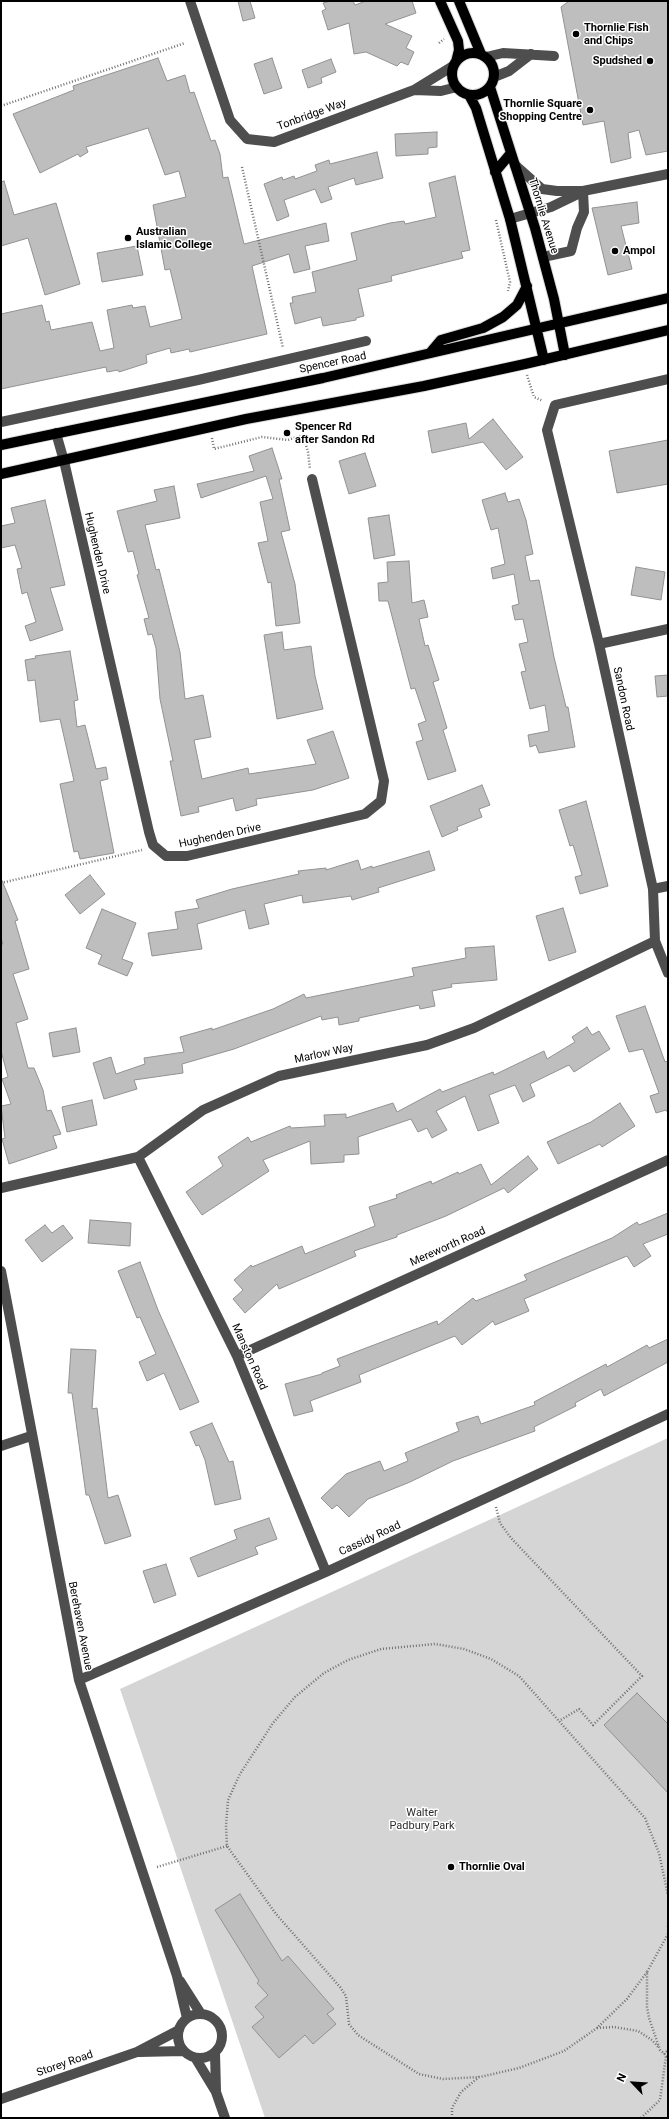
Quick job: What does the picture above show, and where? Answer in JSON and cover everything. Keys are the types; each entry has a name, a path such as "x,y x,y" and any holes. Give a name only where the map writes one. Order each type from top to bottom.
{"main road":[{"path":"440,1 458,41 459,50 454,64 452,77 457,87 469,95 476,108 510,220 544,360"},
{"name":"Thornlie Avenue","path":"459,1 484,55 493,66 492,82 543,257 559,322 565,355"},
{"path":"454,64 467,54 484,55"},
{"path":"469,95 481,94 492,82"},
{"path":"495,172 512,153"},
{"path":"430,353 441,340 483,328 503,317 517,305 527,286"},
{"name":"Spencer Road","path":"1,445 323,378 559,322 668,298"},
{"path":"1,474 246,419 424,386 526,364 668,330"}],"street":[{"name":"Tonbridge Way","path":"190,1 230,120 248,139 274,142 414,90 454,64"},
{"path":"484,55 503,53 554,56"},
{"path":"492,82 531,54"},
{"name":"Tonbridge Way","path":"414,90 440,91 457,87"},
{"path":"515,165 542,189 557,192 583,191 668,174"},
{"path":"510,220 551,207 583,191"},
{"path":"543,257 571,251 577,228 584,212 583,191"},
{"name":"Spencer Road","path":"1,422 286,360 366,341"},
{"path":"555,405 668,379"},
{"name":"Sandon Road","path":"555,405 547,430 599,644 653,889 655,941 668,973"},
{"name":"Hughenden Drive","path":"56,433 64,461 153,845 166,856 187,856 366,814 381,801 384,781 312,479"},
{"path":"599,644 668,629"},
{"path":"653,889 668,886"},
{"name":"Marlow Way","path":"1,1188 138,1157 203,1110 280,1076 427,1045 474,1028 655,941"},
{"name":"Manston Road","path":"138,1157 237,1356 326,1572"},
{"name":"Mereworth Road","path":"237,1356 668,1160"},
{"name":"Berehaven Avenue","path":"1,1271 31,1436 79,1680 177,1976 187,2018"},
{"name":"Cassidy Road","path":"79,1680 326,1572 668,1414"},
{"path":"1,1446 31,1436"},
{"name":"Berehaven Avenue","path":"177,1976 201,2014 214,2020 222,2032 219,2047 215,2053 216,2092"},
{"path":"201,2014 187,2018 178,2030 179,2045 183,2051 196,2058 209,2057 215,2053"},
{"name":"Storey Road","path":"1,2099 137,2052 178,2030"},
{"name":"Storey Road","path":"137,2052 183,2051"},
{"name":"Berehaven Avenue","path":"196,2058 216,2092 225,2118"}],"path":[{"path":"1,106 185,43"},
{"path":"242,167 286,360"},
{"path":"495,216 510,282 507,294"},
{"path":"526,364 534,397 555,405"},
{"path":"214,449 262,438 288,440 303,435 308,452 312,479"},
{"path":"1,883 146,849 153,845"},
{"path":"495,1502 500,1523 511,1538 642,1676 593,1725 579,1709 559,1721"},
{"path":"668,1895 659,1853 644,1818 519,1676 491,1659 464,1649 435,1644 408,1645 381,1649 348,1660 324,1673 295,1696 273,1723 240,1774 228,1800 226,1826 227,1846 276,1914 340,1987 346,1996 350,2024 358,2035 419,2074 443,2079 480,2077 519,2068 564,2051 597,2028 627,1999 647,1972 668,1934"},
{"path":"157,1867 227,1846"},
{"path":"647,1972 649,2018 660,2050"},
{"path":"597,2028 614,2027 638,2031 652,2040 666,2055"},
{"path":"641,2118 660,2100 668,2050"},
{"path":"452,2118 452,2108 461,2092 480,2077"}],"green space":[{"name":"Walter Padbury Park","path":"668,1438 668,2118 265,2118 120,1689"}],"building":[{"path":"238,1 250,1 255,18 243,21"},
{"path":"331,1 353,1 355,5 366,1 412,1 416,13 385,24 412,36 406,48 414,52 408,65 401,62 397,66 366,52 354,54 349,23 328,30 322,11 326,9 323,3"},
{"path":"569,1 668,1 668,151 646,155 639,130 628,133 631,158 611,163 604,121 583,125 561,7"},
{"path":"158,58 167,81 185,75 190,93 194,92 211,141 215,140 220,154 223,178 228,177 244,244 326,223 329,241 305,246 310,269 294,273 289,254 252,266 267,334 190,352 189,349 171,353 170,348 146,355 147,363 119,372 118,370 107,372 106,367 1,389 1,314 42,305 46,322 49,321 51,330 92,322 100,351 114,348 107,310 132,305 133,308 145,306 150,327 182,319 170,269 165,270 153,205 186,197 179,171 165,175 148,128 86,147 88,152 80,157 78,154 40,173 13,114 74,90 73,86"},
{"path":"272,58 282,88 264,94 254,64"},
{"path":"331,59 336,72 321,78 322,83 308,88 302,70"},
{"path":"437,132 437,147 428,148 428,154 396,156 395,134"},
{"path":"377,152 383,178 356,185 354,178 328,187 332,199 321,203 315,189 284,200 289,216 277,221 264,184 282,177 283,180 294,176 295,179 317,171 315,165 329,160 330,164"},
{"path":"455,176 470,250 461,252 463,258 391,276 392,281 358,289 364,316 356,318 356,320 323,326 321,317 295,324 290,303 293,303 292,297 316,292 312,272 357,260 351,233 390,223 404,221 405,224 436,217 429,183"},
{"path":"4,181 14,215 56,203 80,284 45,295 28,238 1,246 1,182"},
{"path":"637,202 639,223 621,226 632,269 608,275 592,208"},
{"path":"137,246 143,275 102,282 97,253"},
{"path":"493,419 523,457 506,470 483,442 432,453 428,431 466,423 469,439"},
{"path":"668,440 668,484 617,493 609,451"},
{"path":"272,448 282,479 279,479 290,530 281,532 295,584 300,623 276,626 271,582 268,583 258,543 268,541 260,502 273,499 266,476 201,498 197,484 254,471 249,456"},
{"path":"365,453 376,486 349,494 339,461"},
{"path":"174,486 180,518 145,525 156,570 159,569 180,652 185,699 203,695 211,737 194,740 202,779 248,768 249,774 316,764 307,740 333,731 349,778 313,790 256,799 257,805 236,811 233,798 198,807 199,812 181,816 170,761 173,761 160,699 156,648 152,634 148,635 144,619 149,618 137,575 139,574 133,551 128,552 117,511 157,501 154,490"},
{"path":"505,493 508,502 519,499 526,520 533,554 525,556 530,581 539,580 554,657 566,707 568,707 575,747 539,753 536,745 530,747 528,735 549,731 545,705 530,709 521,672 526,671 519,644 528,642 523,619 515,620 512,606 519,604 514,574 493,579 491,568 505,564 498,528 491,530 482,500"},
{"path":"45,500 65,585 50,588 63,630 30,641 25,626 36,622 27,592 22,594 17,569 22,568 15,545 1,548 1,526 15,523 11,508"},
{"path":"389,515 395,555 374,559 368,518"},
{"path":"409,561 412,603 424,600 428,617 419,619 425,646 428,645 439,680 433,682 447,728 443,730 456,771 428,780 416,742 423,740 418,724 426,721 415,688 411,689 388,601 379,601 378,583 388,582 387,562"},
{"path":"636,567 665,572 661,600 631,595"},
{"path":"282,632 284,650 311,646 315,676 323,709 277,719 264,635"},
{"path":"70,651 78,700 74,701 77,727 85,725 96,769 106,767 108,779 100,781 114,853 80,859 78,851 74,852 60,784 74,781 60,719 40,722 35,680 28,681 25,660 36,658 35,656"},
{"path":"668,675 668,696 657,697 655,676"},
{"path":"482,785 490,805 479,809 482,817 457,827 458,830 442,837 430,806"},
{"path":"586,801 608,886 580,894 575,877 582,875 573,845 570,846 559,810"},
{"path":"429,851 435,870 378,888 379,892 352,900 351,896 303,903 302,895 264,904 269,924 249,929 245,910 197,924 202,949 152,956 148,933 178,929 175,912 199,908 196,900 232,889 299,874 298,871 326,868 326,870 358,860 361,870"},
{"path":"90,875 105,894 80,914 65,895"},
{"path":"1,878 18,920 15,921 29,969 13,974 28,1019 16,1023 28,1068 34,1068 43,1090 47,1111 51,1110 61,1134 53,1136 57,1148 9,1164 2,1139 5,1138 1,1106 11,1104 2,1079 8,1077 1,1051 1,944 3,944 1,938"},
{"path":"563,908 576,952 549,961 536,916"},
{"path":"102,909 136,923 122,959 133,963 127,976 98,964 102,955 86,948"},
{"path":"494,946 497,980 451,984 452,987 432,991 435,1006 420,1009 419,1005 359,1018 359,1021 339,1025 338,1017 322,1020 321,1016 234,1049 182,1064 183,1073 134,1080 137,1089 104,1099 93,1063 111,1057 116,1074 145,1064 144,1058 184,1052 180,1037 212,1028 212,1030 273,1009 304,994 306,998 414,976 412,968 466,958 465,948"},
{"path":"645,1006 665,1062 668,1061 668,1113 666,1110 656,1113 650,1096 659,1093 643,1049 629,1052 616,1016"},
{"path":"587,1027 592,1035 599,1031 610,1049 574,1072 569,1065 530,1084 535,1096 523,1102 515,1085 489,1095 499,1123 478,1131 465,1096 436,1111 447,1130 432,1138 427,1128 418,1132 411,1119 358,1137 359,1154 344,1155 344,1162 311,1164 310,1141 263,1160 269,1171 202,1215 186,1192 223,1166 218,1157 248,1137 251,1142 290,1126 291,1128 325,1126 324,1115 346,1114 346,1118 393,1103 397,1112 440,1089 442,1092 493,1072 494,1075 544,1051 547,1059 575,1042 572,1037"},
{"path":"76,1028 80,1052 53,1057 49,1033"},
{"path":"92,1100 97,1125 67,1132 62,1107"},
{"path":"620,1103 635,1126 602,1147 600,1144 558,1164 547,1142 591,1122"},
{"path":"528,1156 538,1169 508,1193 504,1188 446,1216 397,1235 397,1237 354,1251 356,1256 279,1289 277,1284 245,1313 233,1299 243,1290 234,1280 251,1265 252,1267 302,1246 305,1254 375,1226 369,1207 397,1198 396,1195 431,1181 432,1184 458,1172 459,1174 481,1164 491,1185"},
{"path":"668,1213 668,1234 643,1244 651,1256 634,1267 627,1256 524,1299 529,1311 495,1325 493,1321 462,1345 455,1336 359,1375 361,1382 310,1401 313,1411 294,1416 285,1384 322,1374 340,1366 337,1359 437,1321 438,1325 473,1298 476,1301 527,1280 524,1275 612,1238 637,1222 639,1225"},
{"path":"90,1220 131,1223 130,1246 88,1243"},
{"path":"45,1225 52,1233 63,1225 73,1238 42,1262 25,1240"},
{"path":"140,1262 158,1310 199,1402 180,1410 164,1373 147,1381 139,1362 156,1354 140,1317 137,1318 118,1271"},
{"path":"668,1339 668,1362 604,1396 601,1389 575,1403 576,1406 534,1427 535,1431 453,1461 410,1482 368,1499 349,1517 337,1505 332,1509 321,1498 346,1474 380,1461 384,1471 408,1461 405,1453 459,1431 456,1423 478,1416 481,1424 535,1405 534,1402 606,1364 607,1367 647,1345 649,1348"},
{"path":"71,1349 96,1350 92,1409 97,1408 108,1498 118,1495 131,1536 105,1544 89,1495 86,1495 72,1393 68,1393"},
{"path":"212,1423 229,1462 233,1461 241,1499 215,1505 205,1460 199,1445 196,1446 190,1432"},
{"path":"269,1518 277,1539 255,1547 258,1554 198,1577 190,1558 237,1539 234,1530"},
{"path":"166,1564 176,1595 154,1603 143,1571"},
{"path":"637,1693 668,1724 668,1793 604,1725"},
{"path":"240,1894 282,1961 288,1956 334,2009 327,2014 336,2024 313,2044 305,2035 279,2058 252,2027 264,2017 255,2007 268,1995 257,1983 259,1981 215,1910"}],"place":[{"name":"Thornlie Fish and Chips","path":"576,34"},
{"name":"Spudshed","path":"650,61"},
{"name":"Thornlie Square Shopping Centre","path":"590,110"},
{"name":"Australian Islamic College","path":"128,238"},
{"name":"Ampol","path":"615,251"},
{"name":"Spencer Rd after Sandon Rd","path":"287,433"},
{"name":"Thornlie Oval","path":"451,1867"}]}
